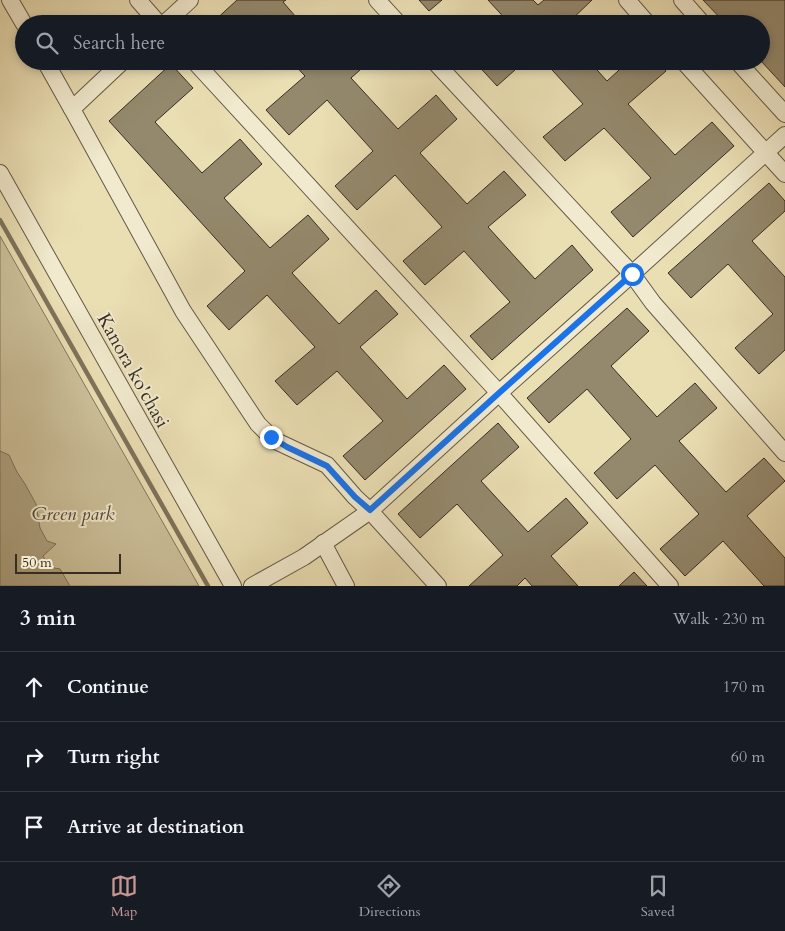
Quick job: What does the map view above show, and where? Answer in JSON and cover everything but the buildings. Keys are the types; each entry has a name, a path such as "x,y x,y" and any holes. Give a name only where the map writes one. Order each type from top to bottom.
{"street":[{"path":"10,0 19,15"},
{"path":"138,0 151,15"},
{"path":"174,15 190,0"},
{"path":"377,0 391,15"},
{"path":"626,0 640,15"},
{"path":"682,0 696,15"},
{"path":"50,70 183,311 258,424 278,442 327,466 355,497 370,510 438,586"},
{"path":"72,109 114,70"},
{"path":"202,70 499,393 670,586"},
{"path":"442,70 632,274 653,304 785,453"},
{"path":"691,70 785,174"},
{"path":"745,70 785,114"},
{"path":"252,586 304,557 370,510 785,134"},
{"name":"Kanora ko'chasi","path":"0,173 233,586"},
{"path":"323,544 346,586"}],"green space":[{"name":"Green park","path":"0,236 199,586 0,586"}],"shaded area":[{"path":"0,451 9,455 36,504 40,528 47,541 56,544 43,556 49,567 60,569 70,586 0,586"}],"waterway":[{"path":"0,220 208,586"}],"route":[{"path":"271,437 287,447 327,466 355,497 370,510 632,274"}]}
